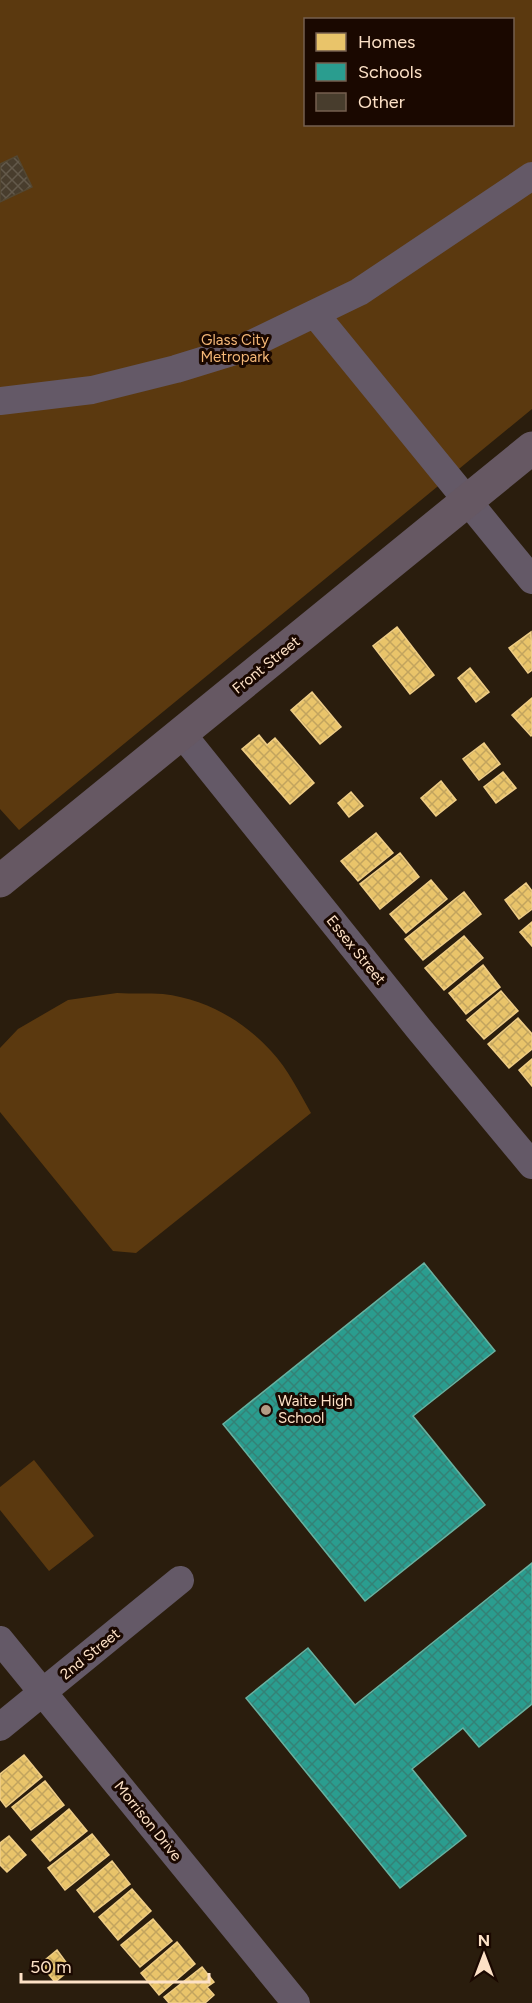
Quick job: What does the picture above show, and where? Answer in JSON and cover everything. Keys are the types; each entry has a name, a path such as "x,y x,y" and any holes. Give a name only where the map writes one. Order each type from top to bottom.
{"main road":[{"name":"Front Street","path":"0,881 532,447"}],"street":[{"path":"0,401 92,390 176,369 241,349 359,292 532,176"},
{"path":"315,314 532,580"},
{"name":"Essex Street","path":"182,734 419,1029 532,1165"},
{"name":"2nd Street","path":"0,1727 180,1580"},
{"name":"Morrison Drive","path":"0,1640 296,2003"}],"green space":[{"name":"Glass City Metropark","path":"0,0 532,0 532,409 19,830 0,809"},
{"path":"117,993 163,994 179,997 208,1006 236,1021 260,1040 283,1065 311,1113 136,1253 113,1251 0,1112 0,1048 18,1029 68,1000"},
{"path":"34,1460 94,1536 49,1571 0,1510 0,1487"}],"building: Homes":[{"path":"397,627 434,675 410,694 373,646"},
{"path":"531,632 532,670 528,673 509,648"},
{"path":"470,668 489,692 476,702 458,678"},
{"path":"312,692 341,727 320,744 291,710"},
{"path":"532,698 532,735 531,736 512,715"},
{"path":"259,735 267,745 275,738 314,783 290,804 242,749"},
{"path":"484,743 500,764 479,780 463,759"},
{"path":"503,772 516,788 496,803 484,787"},
{"path":"441,781 456,800 436,816 421,798"},
{"path":"351,792 363,806 349,817 338,803"},
{"path":"376,833 393,853 358,881 341,861"},
{"path":"400,853 419,877 380,909 360,884"},
{"path":"431,880 447,899 406,933 390,914"},
{"path":"526,883 532,891 532,909 519,919 505,900"},
{"path":"464,892 481,914 423,960 405,939"},
{"path":"532,922 532,946 520,932"},
{"path":"464,936 483,958 444,990 425,968"},
{"path":"483,965 500,987 466,1014 449,993"},
{"path":"501,991 518,1011 484,1039 467,1020"},
{"path":"518,1018 532,1034 532,1049 509,1068 488,1044"},
{"path":"532,1059 532,1086 519,1070"},
{"path":"24,1755 42,1777 6,1807 0,1799 0,1774"},
{"path":"45,1781 64,1805 31,1830 12,1807"},
{"path":"69,1809 87,1831 50,1861 32,1840"},
{"path":"92,1834 109,1855 65,1890 48,1868"},
{"path":"9,1836 26,1855 7,1872 0,1865 0,1843"},
{"path":"112,1861 130,1884 94,1912 77,1890"},
{"path":"132,1889 151,1911 118,1940 99,1917"},
{"path":"153,1919 172,1941 140,1967 121,1945"},
{"path":"177,1942 195,1964 159,1995 141,1973"},
{"path":"57,1950 71,1969 55,1982 40,1964"},
{"path":"202,1967 214,1982 207,1987 214,1995 205,2003 169,2003 164,1997"}],"building: Schools":[{"path":"424,1263 495,1351 413,1416 485,1505 365,1601 223,1424"},
{"path":"532,1563 532,1704 479,1747 463,1728 412,1769 466,1836 400,1888 246,1698 308,1648 355,1705"}],"building: Other":[{"path":"17,156 32,187 0,202 0,164"}],"place":[{"name":"Waite High School","path":"266,1410"}]}
